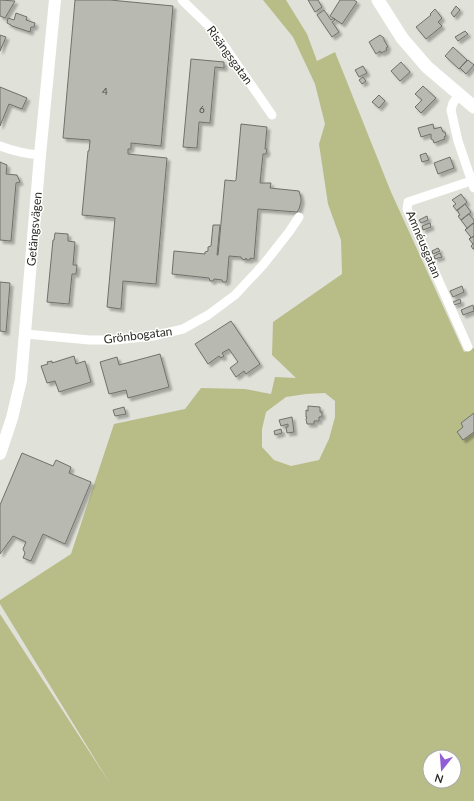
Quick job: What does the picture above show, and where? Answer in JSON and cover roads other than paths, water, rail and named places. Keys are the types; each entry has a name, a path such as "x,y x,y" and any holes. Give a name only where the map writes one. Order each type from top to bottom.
{"main road":[{"path":"378,0 402,38 417,56 427,67 474,107"}],"street":[{"name":"Getängsvägen","path":"0,454 12,418 21,380 55,0"},
{"name":"Risängsgatan","path":"182,0 214,31 272,115"},
{"path":"459,95 453,103 451,110 458,141 473,185"},
{"path":"0,146 21,153 40,155"},
{"name":"Amnéusgatan","path":"468,347 407,210 408,202 473,185"},
{"name":"Grönbogatan","path":"26,334 89,340 115,340 154,336 183,329 208,315 234,295 263,265 299,217"}]}
